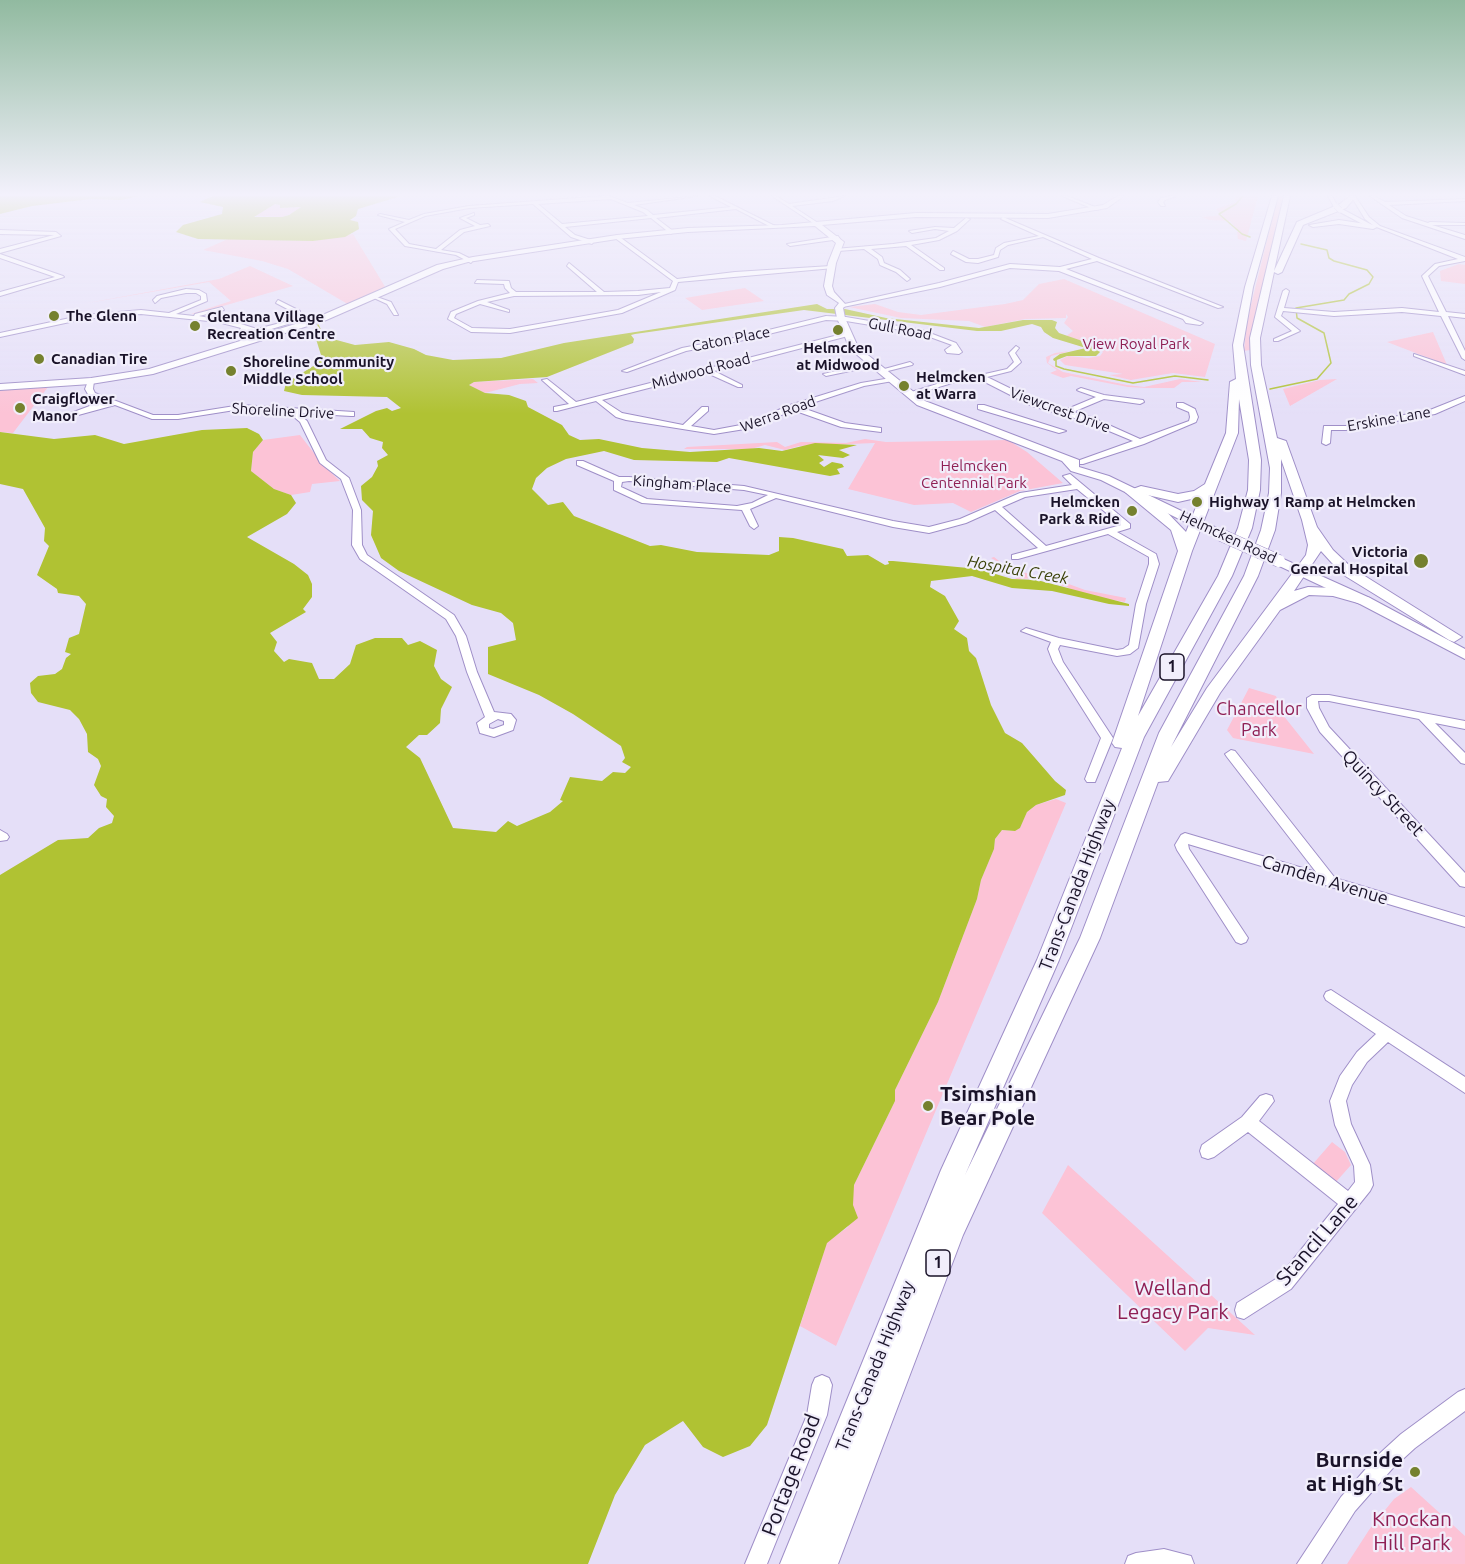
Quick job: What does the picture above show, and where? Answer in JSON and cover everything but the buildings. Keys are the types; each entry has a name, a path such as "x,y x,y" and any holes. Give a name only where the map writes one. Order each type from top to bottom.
{"highway":[{"name":"Trans-Canada Highway","path":"796,1564 954,1170 1048,960 1135,737 1225,576 1245,528 1254,489 1256,460 1240,370 1239,336 1255,269"},
{"name":"Trans-Canada Highway","path":"822,1564 952,1230 1072,980 1101,912 1167,733 1251,576 1268,530 1275,493 1276,468 1254,350 1271,269"},
{"path":"1261,312 1280,269"},
{"path":"1048,960 1052,925 1101,800 1185,551 1232,433 1236,381 1240,370"},
{"path":"1101,912 1126,872 1152,796 1171,757 1213,693 1305,568 1315,545 1309,520 1262,394"},
{"path":"1136,491 1168,497 1186,497 1213,485"},
{"path":"1136,491 1176,527 1182,536 1185,551"},
{"path":"1309,520 1328,552 1347,571 1460,640"},
{"path":"1267,620 1293,596 1308,591 1334,592 1365,601"}],"main road":[{"path":"0,387 91,381 150,372 321,319 376,297 436,269"},
{"name":"Helmcken Road","path":"831,269 829,290 839,306 846,335 854,349 909,394 940,413 1000,432 1053,454 1460,640"},
{"name":"Helmcken Road","path":"1305,568 1465,655"}],"street":[{"path":"0,294 62,277 38,269"},
{"path":"574,269 602,293"},
{"path":"660,269 676,281 735,274 815,269"},
{"path":"893,269 907,279"},
{"path":"839,306 856,304 998,269"},
{"path":"1059,269 1186,319"},
{"path":"1123,269 1220,307"},
{"path":"1431,269 1425,276 1465,358"},
{"path":"673,289 644,293 514,294 480,302 453,313 451,319 471,330 510,331 620,312 673,289 676,281"},
{"path":"477,282 507,282 508,288 514,294"},
{"path":"155,301 159,297 186,291 200,292 204,295 204,302 171,314"},
{"path":"1276,340 1297,331 1278,317 1279,309 1286,299 1286,291"},
{"path":"376,297 389,303 396,314"},
{"path":"0,335 97,315 141,312 193,317 234,325 244,329 241,333 245,335 286,323 297,317 298,312 278,302"},
{"path":"480,302 507,311"},
{"name":"Gull Road","path":"839,306 945,339 955,347"},
{"name":"Caton Place","path":"625,371 684,349 744,338 826,318 839,306"},
{"path":"193,317 222,309"},
{"path":"1279,309 1334,314 1392,310 1465,316"},
{"path":"234,325 255,317"},
{"name":"Midwood Road","path":"557,409 846,335"},
{"path":"909,394 961,378 981,377 1013,368 1018,362 1012,353 1016,348"},
{"path":"1416,355 1465,373"},
{"path":"826,374 910,363"},
{"path":"706,370 740,386"},
{"name":"Viewcrest Drive","path":"981,377 1035,404 1088,419 1141,442"},
{"path":"545,380 574,404"},
{"name":"Werra Road","path":"597,399 619,415 629,418 695,430 734,430 793,407 863,384 891,380"},
{"name":"Shoreline Drive","path":"91,381 89,389 92,394 147,416 165,418 241,407 351,414"},
{"path":"1081,390 1103,397 1140,402"},
{"path":"1065,413 1103,397"},
{"name":"Erskine Lane","path":"1326,443 1327,428 1351,427 1432,412 1465,398"},
{"path":"1006,414 1035,404"},
{"path":"1015,557 1042,547 1126,526 1079,486 1079,467 1104,455 1192,422 1194,417 1192,411 1180,405"},
{"path":"793,407 844,425 878,430"},
{"path":"981,407 1062,430"},
{"path":"684,428 705,410"},
{"path":"291,411 303,421 324,461 345,478 357,510 357,545 363,557 450,617 461,636 472,672 491,717"},
{"path":"616,423 629,418"},
{"path":"687,439 695,430"},
{"path":"580,463 618,480"},
{"name":"Kingham Place","path":"775,495 744,508 645,501 617,488 618,480 650,480 744,488 775,495 893,524 928,530 963,521 1023,495 1079,486"},
{"path":"996,506 1042,547"},
{"path":"744,508 754,525"},
{"path":"1026,631 1058,641 1117,653 1126,652 1134,646 1141,604 1154,564 1153,556 1109,531"},
{"path":"1058,641 1053,649 1058,662 1107,738 1090,779"},
{"name":"Quincy Street","path":"1422,716 1329,698 1312,698 1313,708 1324,729 1465,882"},
{"path":"1422,716 1465,725"},
{"path":"1422,716 1465,759"},
{"path":"1231,754 1331,882"},
{"name":"Camden Avenue","path":"1241,938 1183,850 1182,841 1185,838 1465,922"},
{"path":"1331,996 1465,1086"},
{"name":"Stancil Lane","path":"1244,1310 1285,1283 1364,1185 1364,1175 1343,1125 1338,1101 1346,1081 1362,1057 1386,1034"},
{"path":"1208,1151 1248,1122 1266,1101"},
{"path":"1248,1122 1350,1203"},
{"name":"Portage Road","path":"756,1564 817,1415 822,1385"},
{"path":"1308,1564 1347,1504 1385,1462 1408,1441 1465,1399"},
{"path":"1136,1564 1164,1560 1183,1564"}],"green space":[{"path":"243,269 256,269 293,286 195,314 191,314 231,301 209,282 82,304 219,279"},
{"path":"288,269 374,269 387,290 351,306"},
{"path":"1260,269 1266,269 1250,350 1244,351 1247,321"},
{"path":"1465,269 1465,284 1441,281 1440,271"},
{"name":"View Royal Park","path":"1064,279 1215,344 1205,377 1173,373 1131,380 1109,375 1123,374 1065,365 1060,360 1068,356 1088,358 1100,356 1103,352 1096,345 1065,337 1073,331 1064,323 1068,317 1066,314 1066,318 1025,319 985,327 969,321 901,318 849,307 875,304 898,312 921,315 1023,300 1039,284"},
{"path":"745,288 764,301 702,310 685,298"},
{"path":"1433,332 1447,365 1387,342"},
{"path":"1070,351 1051,356 1048,363 1063,372 1127,385 1144,387 1180,379 1202,382 1182,382 1174,388 1128,387 1071,376 1063,378 1050,373 1057,370 1047,363 1046,357"},
{"path":"533,379 538,383 520,384 485,393 469,385 474,382"},
{"path":"1337,379 1290,406 1283,389 1320,380"},
{"path":"48,387 13,433 0,432 0,390"},
{"path":"300,435 324,466 340,481 312,484 310,492 291,495 274,489 251,471 253,452 263,440"},
{"name":"Helmcken Centennial Park","path":"865,439 886,442 1008,440 1027,452 1063,483 1020,491 971,512 953,503 914,505 848,489 875,443 799,446 785,450 765,445 751,449 684,449 777,442 785,447 801,442 846,443"},
{"path":"994,557 1007,567 1042,578 1047,576 1085,590 1126,598 1125,602 1073,593 1073,590 1067,587 1037,578 1015,579 1020,575 1019,572 989,565 993,562 1002,564 991,558"},
{"name":"Chancellor Park","path":"1249,688 1276,696 1283,715 1314,754 1233,738 1227,730"},
{"path":"1056,799 1066,803 836,1346 800,1326 827,1242 848,1227 854,1185 895,1101 895,1090 938,1002 977,899 981,880 994,849 995,839 1002,830 1014,831 1020,828 1027,812 1036,805"},
{"path":"1332,1142 1345,1152 1351,1165 1335,1183 1312,1165"},
{"name":"Welland Legacy Park","path":"1068,1165 1255,1335 1208,1328 1185,1351 1042,1213"},
{"name":"Knockan Hill Park","path":"1411,1487 1465,1536 1465,1564 1347,1564 1369,1530 1394,1499"}],"shaded area":[{"path":"817,304 827,309 845,309 886,318 979,328 1023,320 1052,320 1057,322 1055,328 1059,333 1094,345 1100,352 1096,356 1067,356 1054,361 1053,359 1060,354 1086,348 1053,338 1041,327 1032,324 1001,331 977,331 804,310 635,334 631,335 634,339 633,343 547,377 474,382 469,385 485,393 509,395 526,401 528,407 562,425 569,435 580,440 599,439 642,448 690,452 759,448 782,451 815,443 857,445 839,450 850,455 843,458 818,455 824,460 819,463 824,467 832,462 842,464 844,467 837,469 840,474 830,476 729,458 717,462 634,460 604,451 566,459 547,468 536,478 532,489 548,505 563,502 574,516 650,546 661,545 697,552 769,555 779,551 779,537 793,538 843,549 847,556 868,555 885,565 889,564 888,561 893,561 979,569 1012,579 1037,580 1129,604 1129,606 1109,604 1052,591 1012,588 972,576 931,581 930,587 945,596 959,621 954,629 967,638 969,651 976,658 991,705 1005,733 1022,743 1055,781 1066,790 1065,795 1036,805 1027,812 1020,828 1015,831 1002,830 995,839 994,849 981,880 977,899 938,1002 895,1090 895,1101 854,1185 853,1205 858,1218 827,1243 767,1425 750,1446 723,1457 703,1447 683,1421 645,1445 615,1495 588,1564 0,1564 0,875 58,840 88,838 99,828 112,823 114,816 106,807 107,799 101,796 94,785 101,766 98,759 88,752 87,734 79,719 70,710 38,702 31,693 30,683 38,676 55,674 62,669 66,658 71,654 65,652 69,638 79,634 86,604 79,596 58,593 57,589 37,575 49,546 44,541 45,528 23,489 0,484 0,432 54,439 95,435 124,444 202,430 247,428 259,434 263,440 253,452 251,471 274,489 291,495 296,503 287,514 247,537 294,564 308,575 312,584 312,597 303,609 306,612 270,633 277,642 274,651 284,662 289,659 312,663 319,679 334,679 350,664 356,645 375,638 402,638 408,645 420,641 437,650 434,666 441,679 452,687 441,709 440,723 427,735 419,735 406,747 420,758 453,828 496,832 508,821 517,826 550,812 563,801 560,800 570,777 602,781 613,772 625,773 631,767 622,762 625,758 621,746 573,714 539,695 488,674 488,647 516,640 513,623 501,613 472,605 399,571 381,558 371,535 373,511 362,500 361,486 372,477 378,466 377,461 388,455 382,448 383,442 370,438 362,429 340,429 376,411 387,408 392,411 401,408 387,397 302,395 284,391 286,383 315,365 321,355 316,339 318,335 355,345 389,342 426,355 453,360 501,358 564,343"}],"waterway":[{"path":"1270,389 1317,379 1331,363 1324,333 1297,318 1296,308 1344,300 1349,294 1369,284 1373,277 1363,269"},
{"path":"318,325 323,335"},
{"path":"1056,360 1056,366 1064,369 1133,383 1175,376 1208,380"}],"place":[{"name":"The Glenn","path":"54,316"},
{"name":"Glentana Village Recreation Centre","path":"195,326"},
{"name":"Helmcken at Midwood","path":"838,330"},
{"name":"Canadian Tire","path":"39,359"},
{"name":"Shoreline Community Middle School","path":"231,371"},
{"name":"Helmcken at Warra","path":"904,386"},
{"name":"Craigflower Manor","path":"20,408"},
{"name":"Highway 1 Ramp at Helmcken","path":"1197,502"},
{"name":"Helmcken Park & Ride","path":"1132,511"},
{"name":"Victoria General Hospital","path":"1421,561"},
{"name":"Tsimshian Bear Pole","path":"928,1106"},
{"name":"Burnside at High St","path":"1415,1472"}],"water label":[{"name":"Hospital Creek","path":"1018,570"}]}
